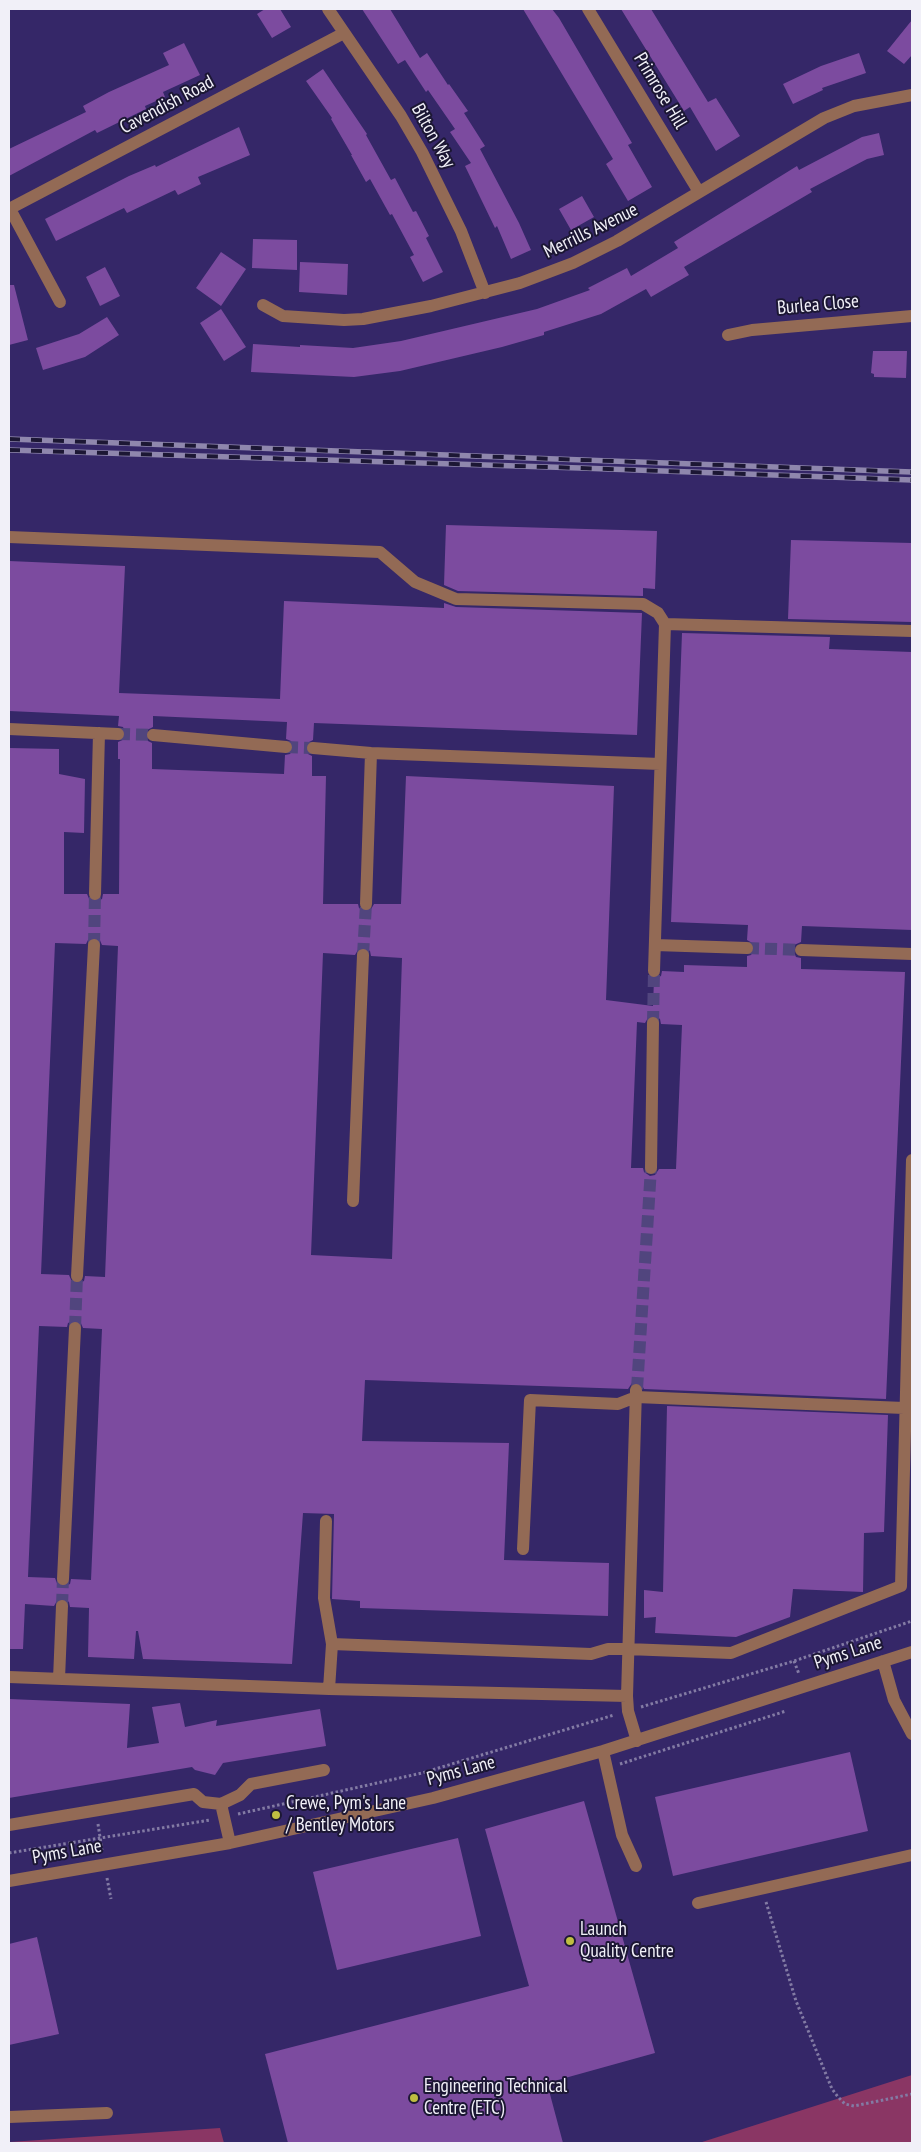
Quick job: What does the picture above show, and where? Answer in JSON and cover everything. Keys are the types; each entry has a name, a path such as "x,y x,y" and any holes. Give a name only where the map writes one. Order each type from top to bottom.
{"street":[{"name":"Bilton Way","path":"328,9 401,116 422,152 462,231 485,293"},
{"name":"Primrose Hill","path":"588,9 699,192"},
{"name":"Cavendish Road","path":"10,209 344,33"},
{"name":"Merrills Avenue","path":"263,306 283,316 344,320 364,319 386,316 485,293 535,278 573,263 658,218 824,118 854,106 912,95"},
{"path":"10,209 60,302"},
{"name":"Burlea Close","path":"728,334 761,329 912,316"},
{"path":"9,537 380,552 415,582 456,599 643,604 658,613 665,624 654,971"},
{"path":"665,624 912,631"},
{"path":"9,729 118,734"},
{"path":"95,894 99,733"},
{"path":"153,735 286,747"},
{"path":"313,748 371,753 660,764"},
{"path":"366,904 371,753"},
{"path":"78,1276 94,945"},
{"path":"655,945 747,948"},
{"path":"801,950 912,954"},
{"path":"353,1201 363,955"},
{"path":"651,1168 653,1023"},
{"path":"332,1644 592,1654 608,1650 627,1649 731,1653 901,1586 904,1408 912,1160"},
{"path":"63,1579 74,1328"},
{"path":"523,1549 530,1400 618,1404 636,1393 904,1408"},
{"path":"636,1393 627,1696 628,1711 637,1741"},
{"path":"326,1522 324,1598 332,1644 330,1689"},
{"path":"59,1679 62,1606"},
{"name":"Pyms Lane","path":"9,1881 230,1843 434,1798 637,1741 912,1652"},
{"path":"883,1661 894,1700 912,1734"},
{"path":"9,1677 330,1689 627,1696"},
{"path":"603,1751 622,1835 636,1866"},
{"path":"9,1825 194,1794 203,1802 221,1804 240,1795 251,1784 324,1770"},
{"path":"221,1804 230,1843"},
{"path":"698,1904 912,1855"},
{"path":"9,2117 107,2112"}],"path":[{"path":"9,1853 225,1817 422,1773 794,1661 912,1620"},
{"path":"762,1889 796,2001 832,2089 845,2104 854,2106 912,2094"}],"shaded area":[{"path":"912,2075 912,2143 699,2143"},
{"path":"220,2128 224,2143 9,2143 9,2142"}],"building":[{"path":"265,9 280,9 291,27 272,38 257,14"},
{"path":"362,9 390,9 420,58 427,53 468,111 464,113 485,146 480,149 531,250 511,259 497,226 495,228 465,166 471,163 450,132 455,129 428,90 426,92 405,60 398,64"},
{"path":"523,9 552,9 559,18 632,143 628,145 652,187 628,201 606,164 613,159"},
{"path":"621,9 651,9 708,102 716,98 740,136 716,151 690,107 684,111"},
{"path":"912,20 912,55 904,64 887,51"},
{"path":"184,43 200,75 163,92 165,97 145,106 146,109 97,133 95,130 9,176 9,149 86,112 83,106 109,92 169,65 163,53"},
{"path":"859,53 866,73 822,88 823,90 793,104 783,84 821,66"},
{"path":"323,69 367,134 391,180 395,178 413,212 416,211 429,236 426,238 443,272 423,282 410,257 414,255 392,214 390,215 370,179 366,182 332,118 306,81"},
{"path":"239,127 250,155 198,177 201,184 178,195 175,190 127,213 124,208 56,241 45,219 129,176 155,165 156,167"},
{"path":"879,133 884,155 867,159 810,189 812,192 684,267 689,275 651,297 646,289 601,314 544,332 544,335 400,371 354,377 251,372 253,344 353,348 401,341 537,309 590,290 588,288 627,268 631,276 678,248 674,242 797,166 799,170 862,137"},
{"path":"582,196 594,217 571,230 559,209"},
{"path":"253,239 297,240 297,270 252,268"},
{"path":"221,252 246,269 221,306 196,288"},
{"path":"300,262 348,264 347,295 299,292"},
{"path":"105,267 120,296 100,306 86,277"},
{"path":"9,285 14,285 28,340 9,345"},
{"path":"221,309 246,347 224,361 200,323"},
{"path":"107,317 119,335 85,357 43,370 36,348 79,334"},
{"path":"873,351 907,351 906,378 874,377 874,374 871,373"},
{"path":"446,525 657,531 655,589 643,588 643,596 458,591 444,585"},
{"path":"791,540 912,543 912,622 788,619"},
{"path":"9,561 125,566 119,693 280,699 284,601 444,608 444,603 456,607 642,613 637,735 314,723 313,740 307,743 305,748 308,754 312,756 312,776 326,776 323,904 358,904 359,908 365,912 370,911 374,904 401,904 406,776 614,786 606,1000 653,1006 654,979 661,976 662,971 684,972 684,965 747,967 747,956 751,955 755,949 754,944 747,940 748,925 671,922 682,633 830,637 829,649 912,652 912,930 802,926 801,942 794,945 793,950 796,957 801,958 801,969 905,972 886,1399 644,1389 641,1383 636,1382 632,1383 628,1389 365,1380 362,1441 509,1443 504,1560 609,1563 608,1616 360,1608 360,1601 332,1599 334,1514 303,1513 292,1664 143,1659 138,1631 136,1631 134,1659 88,1657 89,1608 70,1607 69,1602 63,1598 58,1599 54,1606 25,1604 23,1649 9,1649 9,748 59,749 59,774 85,779 84,833 64,832 64,894 87,894 90,901 95,902 102,899 103,894 119,894 120,759 118,759 118,742 125,739 126,734 123,727 118,726 119,716 9,711","holes":["153,716 287,722 286,739 291,741 294,748 290,754 285,755 284,774 152,769 152,743 148,741 145,735 147,730 153,727","94,937 99,938 102,945 118,946 105,1277 85,1276 84,1281 77,1284 72,1282 69,1275 41,1274 55,943 86,944 88,940","364,947 370,951 371,956 402,958 392,1259 311,1255 323,953 355,955 359,948","654,1015 660,1019 661,1024 682,1025 676,1169 659,1169 655,1175 650,1176 644,1172 643,1168 631,1168 637,1022 645,1023 649,1016","75,1320 80,1321 83,1328 102,1329 91,1580 71,1579 70,1584 63,1587 58,1586 55,1578 28,1577 39,1326 67,1327 68,1323"]},
{"path":"667,1406 888,1415 884,1532 864,1533 863,1592 793,1589 790,1617 736,1637 655,1633 656,1617 644,1618 644,1590 663,1592"},
{"path":"9,1699 130,1704 127,1748 159,1743 152,1707 180,1703 185,1727 217,1720 216,1726 320,1709 326,1746 223,1763 215,1775 195,1770 192,1767 9,1798"},
{"path":"850,1752 868,1831 673,1876 655,1797"},
{"path":"584,1801 655,2053 547,2083 563,2143 288,2143 265,2054 529,1986 485,1829"},
{"path":"458,1838 481,1936 337,1970 313,1872"},
{"path":"37,1937 59,2034 9,2045 9,1944"}],"tunnel":[{"path":"118,734 153,735"},
{"path":"286,747 313,748"},
{"path":"94,945 95,894"},
{"path":"363,955 366,904"},
{"path":"747,948 801,950"},
{"path":"653,1023 654,971"},
{"path":"637,1389 651,1168"},
{"path":"75,1328 77,1276"},
{"path":"62,1606 63,1579"}],"railway":[{"path":"9,439 912,472"},
{"path":"9,450 912,480"}],"place":[{"name":"Crewe, Pym's Lane / Bentley Motors","path":"276,1815"},
{"name":"Launch Quality Centre","path":"570,1941"},
{"name":"Engineering Technical Centre (ETC)","path":"414,2098"}]}
